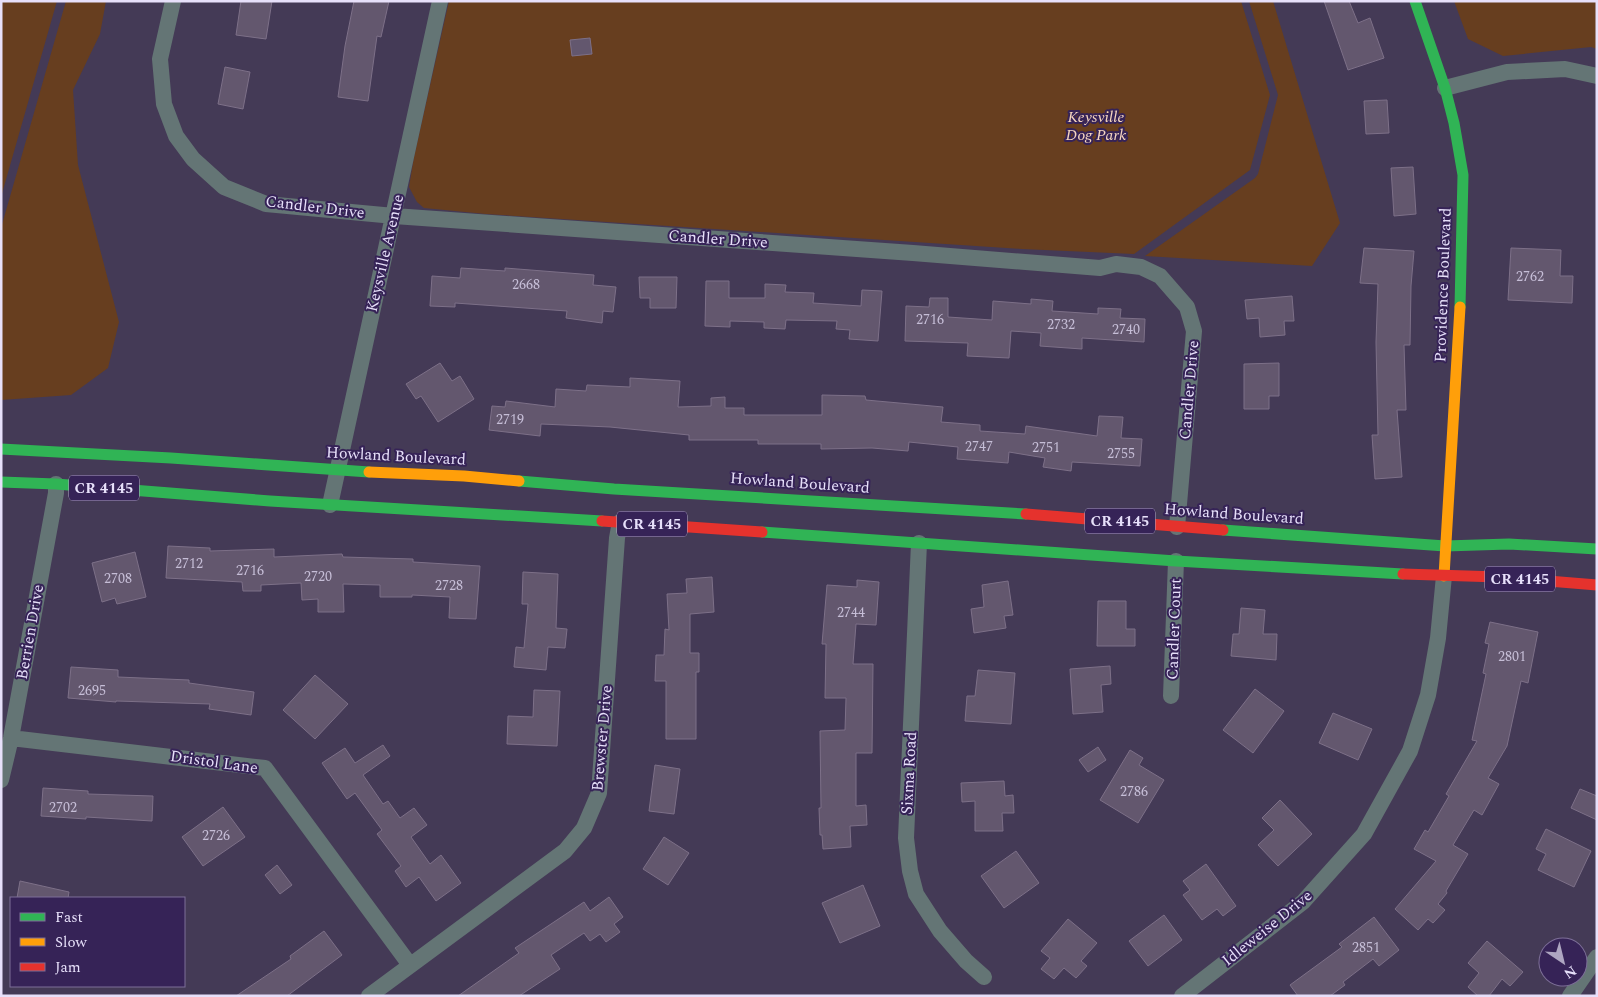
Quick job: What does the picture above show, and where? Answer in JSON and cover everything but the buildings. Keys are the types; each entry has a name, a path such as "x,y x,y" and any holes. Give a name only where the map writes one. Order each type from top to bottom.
{"main road":[{"name":"Providence Boulevard","path":"1415,1 1454,123 1463,175 1460,299 1444,576"},
{"name":"Howland Boulevard","path":"1,449 464,476 614,489 1087,518 1177,527 1445,546 1509,544 1597,549"},
{"name":"CR 4145","path":"1,482 56,484 330,505 620,522 1176,561 1444,576 1499,577 1597,585"}],"street":[{"name":"Candler Drive","path":"173,1 160,59 164,104 176,136 193,159 224,186 266,204 394,216 1100,268 1116,264 1141,267 1160,276 1187,307 1194,331 1177,527"},
{"name":"Keysville Avenue","path":"330,505 440,1"},
{"path":"1444,88 1507,72 1565,70 1597,76"},
{"name":"Berrien Drive","path":"1,780 11,738 56,484"},
{"name":"Brewster Drive","path":"369,996 565,850 584,828 600,793 616,548 620,522"},
{"name":"Sixma Road","path":"919,543 906,838 910,871 916,894 940,931 966,961 984,977"},
{"name":"Candler Court","path":"1171,696 1176,561"},
{"name":"Idleweise Drive","path":"1182,996 1303,902 1364,834 1410,751 1428,695 1438,638 1444,576"},
{"name":"Dristol Lane","path":"11,738 265,768 410,965"},
{"path":"1570,996 1597,957"}],"green space":[{"path":"1,1 57,1 1,197"},
{"path":"66,1 106,1 100,34 73,90 78,165 119,322 108,368 71,395 1,400 1,228"},
{"name":"Keysville Dog Park","path":"449,1 1241,1 1270,95 1250,170 1134,254 1022,249 486,214 424,208 417,202 409,187"},
{"path":"1249,1 1273,1 1340,223 1312,266 1145,256 1258,174 1278,95"},
{"path":"1454,1 1597,1 1597,49 1591,47 1503,56 1468,39"}],"traffic: fast":[{"path":"1415,1 1445,88 1454,123 1463,175 1460,307"},
{"path":"1,449 171,458 369,472"},
{"path":"519,481 614,489 1026,514"},
{"path":"1,482 56,484 270,501 602,521"},
{"path":"1223,530 1445,546 1509,544 1597,549"},
{"path":"762,532 1176,561 1403,574"}],"traffic: slow":[{"path":"1444,576 1460,307"},
{"path":"369,472 464,476 519,481"}],"traffic: jam":[{"path":"1026,514 1223,530"},
{"path":"602,521 762,532"},
{"path":"1403,574 1499,577 1597,585"}]}
